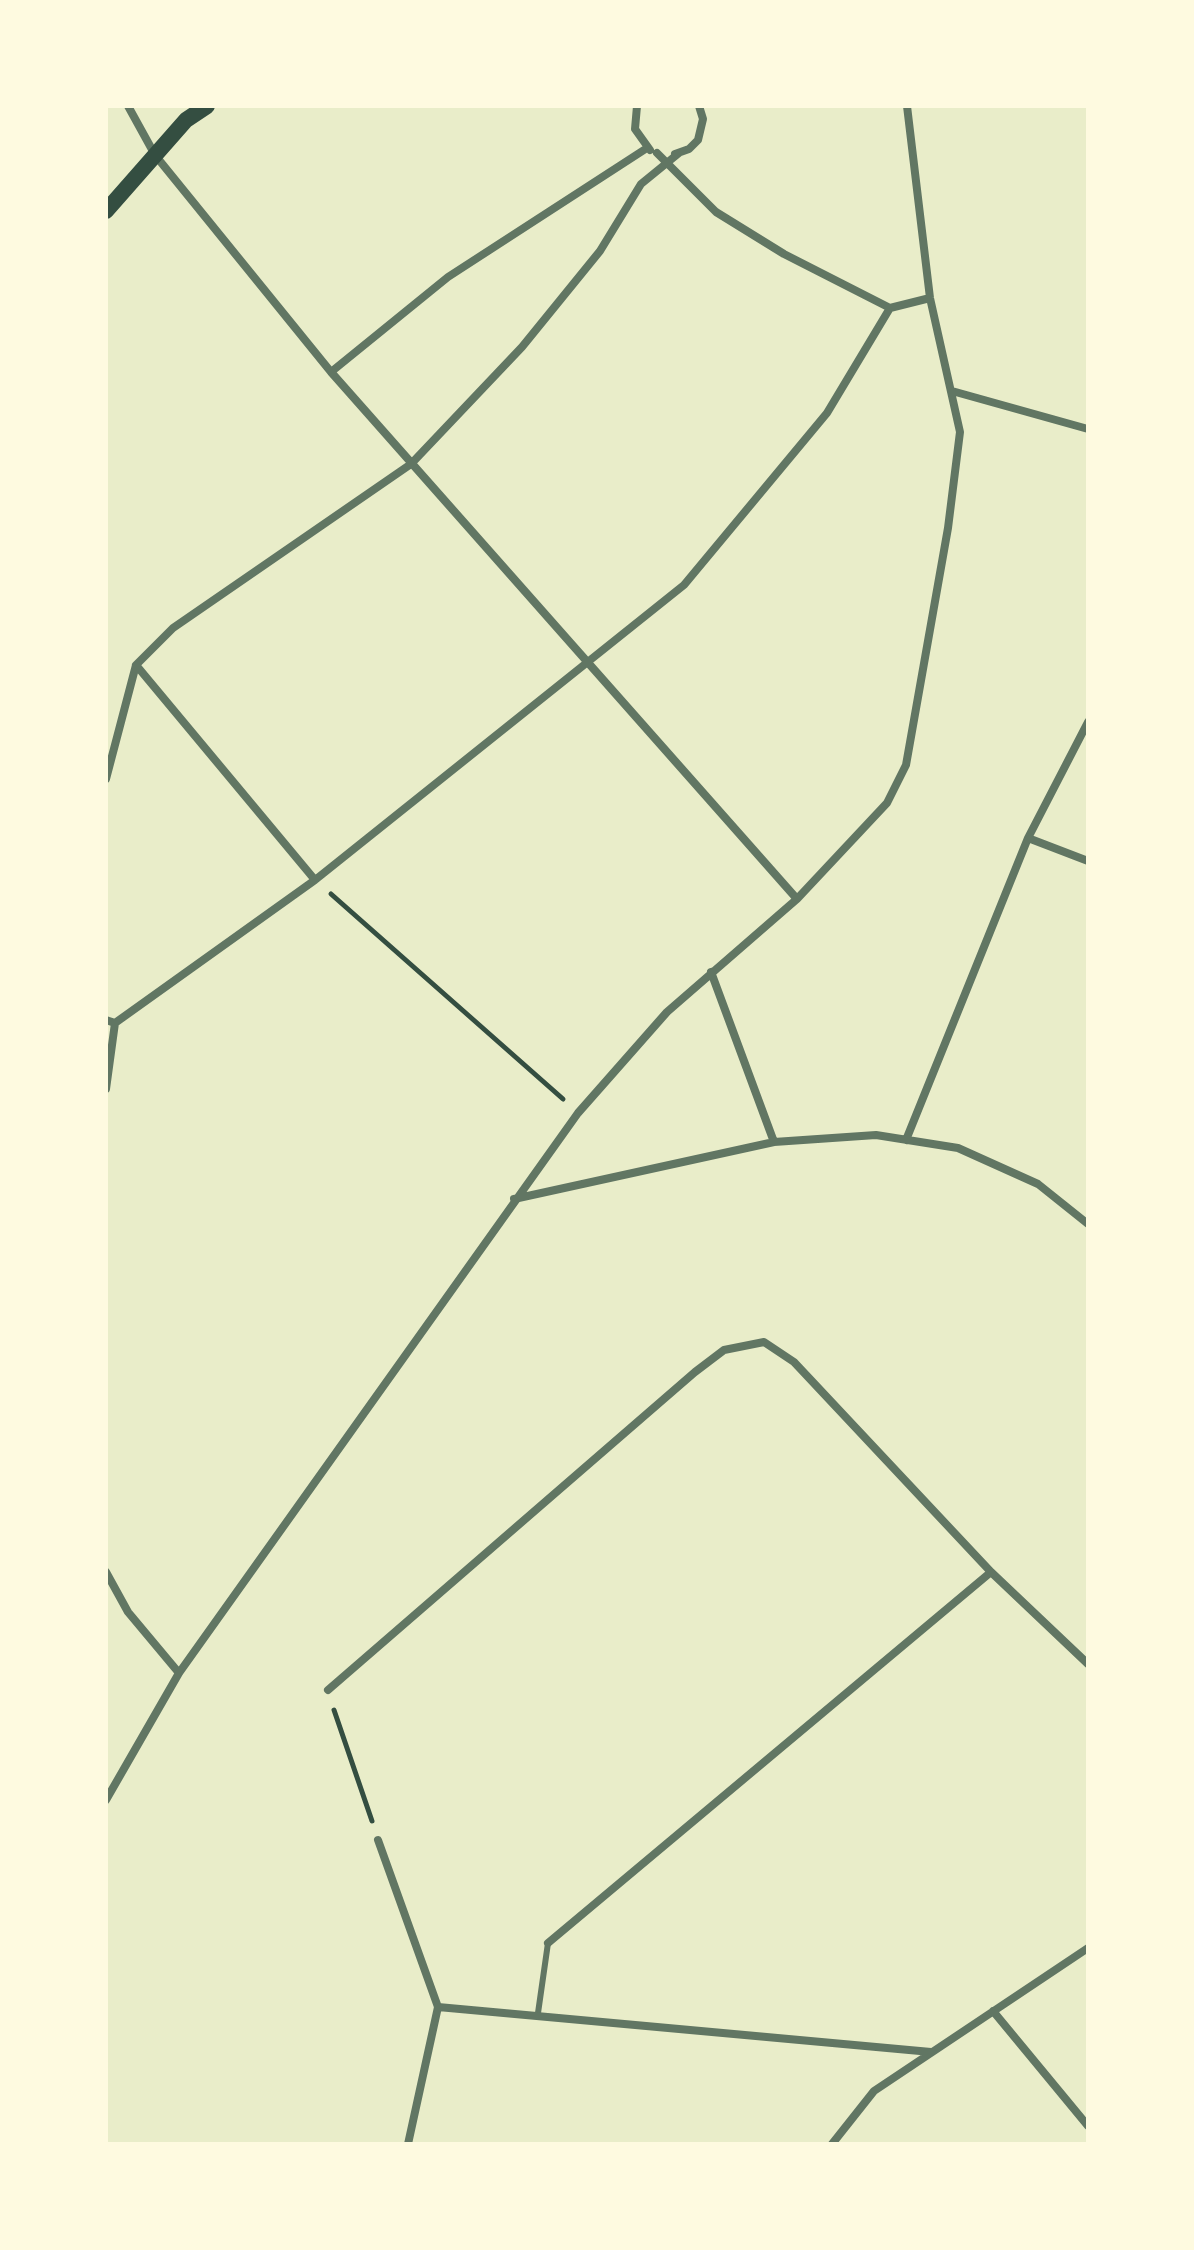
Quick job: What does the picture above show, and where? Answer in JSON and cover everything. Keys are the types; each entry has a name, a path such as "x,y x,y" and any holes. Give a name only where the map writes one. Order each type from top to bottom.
{"main road":[{"path":"106,211 186,120 207,106"}],"street":[{"path":"128,106 155,155 331,372 797,899"},
{"path":"627,106 635,129 647,148 669,162 716,212 739,229 890,308 930,298"},
{"path":"635,129 637,106"},
{"path":"106,779 136,665 173,628 411,464 522,347 600,251 641,184 698,140 702,130 699,106"},
{"path":"106,1800 179,1673 513,1199 578,1113 667,1012 797,899 887,803 906,765 948,528 960,432 930,298 907,106"},
{"path":"331,372 448,277 647,148"},
{"path":"657,153 679,153"},
{"path":"106,1089 110,1021 315,880 684,585 827,413 890,308"},
{"path":"952,391 1088,429"},
{"path":"136,665 315,880"},
{"path":"906,1140 1028,838 1088,722"},
{"path":"1028,838 1088,861"},
{"path":"711,972 774,1142"},
{"path":"513,1199 774,1142 876,1135 958,1148 1038,1184 1088,1224"},
{"path":"328,1690 695,1372 724,1350 764,1342 794,1362 991,1572 1088,1664"},
{"path":"106,1572 128,1612 179,1673"},
{"path":"548,1943 991,1572"},
{"path":"378,1840 438,2007 408,2144"},
{"path":"832,2144 874,2091 1088,1948"},
{"path":"438,2007 538,2013 931,2052"},
{"path":"993,2011 1088,2126"}],"lane":[{"path":"538,2013 548,1943"}],"path":[{"path":"315,880 578,1113"},
{"path":"328,1690 378,1840"}]}
